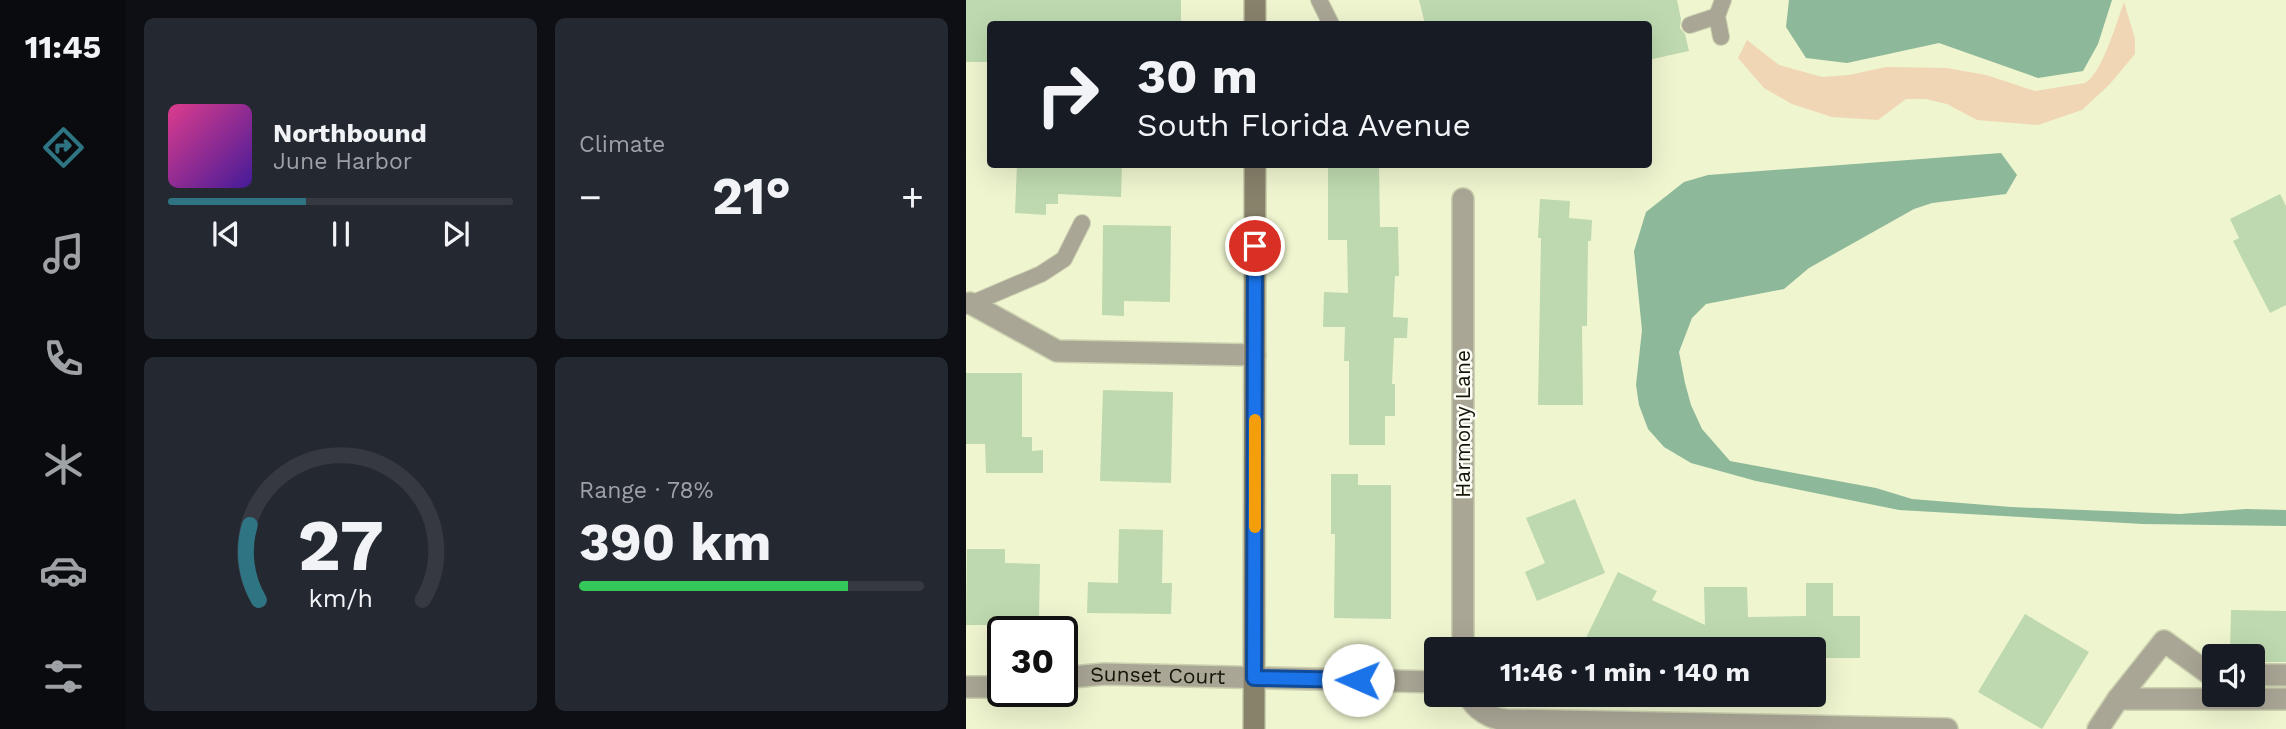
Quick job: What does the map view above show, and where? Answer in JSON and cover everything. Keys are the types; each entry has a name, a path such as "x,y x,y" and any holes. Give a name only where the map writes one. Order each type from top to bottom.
{"street":[{"path":"1255,0 1255,21"},
{"path":"1254,729 1255,168"},
{"name":"Harmony Lane","path":"1463,199 1464,637"},
{"path":"967,303 1057,351 1255,355"},
{"path":"2098,729 2164,641 2202,669"},
{"name":"Sunset Court","path":"1078,676 1104,674 1424,682"},
{"path":"2265,675 2286,675"},
{"path":"966,687 987,687"},
{"path":"2118,699 2286,699"},
{"path":"1476,707 1500,720 1947,729"}],"lane":[{"path":"1319,0 1330,21"},
{"path":"1721,37 1717,16 1723,0"},
{"path":"1690,25 1717,16"},
{"path":"967,303 1041,274 1064,259 1082,223"}],"shaded area":[{"path":"1789,0 2112,0 2098,44 2083,71 2038,78 1939,43 1847,63 1806,58 1786,27"},
{"path":"2124,2 2135,39 2135,54 2109,85 2082,110 2038,125 1977,120 1947,104 1926,99 1906,99 1878,120 1832,117 1792,104 1764,88 1738,58 1747,40 1779,65 1822,77 1849,75 1886,67 1947,68 1986,75 2035,91 2085,83 2097,69"},
{"path":"2001,153 2017,175 2006,194 1932,203 1914,209 1809,268 1784,289 1706,304 1692,318 1679,352 1691,405 1702,429 1730,461 1876,488 1912,499 2011,507 2180,514 2246,509 2286,510 2286,526 2143,524 1899,510 1756,481 1691,463 1664,447 1648,429 1639,405 1636,385 1642,330 1634,251 1646,212 1684,182 1708,175"}],"building":[{"path":"966,0 1181,0 1181,21 987,21 987,62 966,62"},
{"path":"1419,0 1677,0 1680,28 1685,34 1689,51 1652,59 1652,21 1424,21"},
{"path":"1017,168 1122,168 1121,197 1058,194 1058,204 1046,204 1046,215 1015,213"},
{"path":"1328,168 1379,168 1380,227 1398,227 1399,276 1395,276 1393,317 1408,318 1407,338 1394,338 1392,384 1395,384 1395,416 1385,416 1385,445 1349,445 1349,361 1344,361 1345,327 1323,327 1324,292 1348,293 1347,240 1328,240"},
{"path":"2280,194 2286,206 2286,305 2270,313 2233,241 2239,238 2230,219"},
{"path":"1540,199 1570,201 1569,218 1592,220 1591,241 1588,241 1587,326 1582,326 1583,405 1538,405"},
{"path":"1103,225 1171,226 1170,302 1124,301 1124,316 1102,315"},
{"path":"966,373 1022,373 1022,437 1032,437 1032,451 1043,450 1043,473 986,473 985,444 966,444"},
{"path":"1103,390 1173,392 1171,483 1100,481"},
{"path":"1331,474 1358,474 1358,485 1391,485 1391,619 1334,618 1335,534 1331,534"},
{"path":"1575,499 1605,573 1537,601 1525,572 1545,563 1526,518"},
{"path":"1119,529 1163,530 1162,583 1172,583 1171,614 1087,613 1088,582 1118,583"},
{"path":"967,549 1005,549 1005,563 1040,564 1039,616 987,616 987,625 966,625"},
{"path":"1618,572 1657,591 1652,600 1705,625 1704,587 1747,587 1748,617 1806,616 1806,583 1833,583 1833,616 1860,616 1860,658 1826,658 1826,637 1586,637"},
{"path":"2231,610 2286,611 2286,662 2265,662 2265,644 2230,644"},
{"path":"2025,614 2089,652 2042,729 1978,692"}],"slow traffic":[{"path":"1255,420 1255,527"}],"route":[{"path":"1255,246 1254,678 1358,680"}]}
